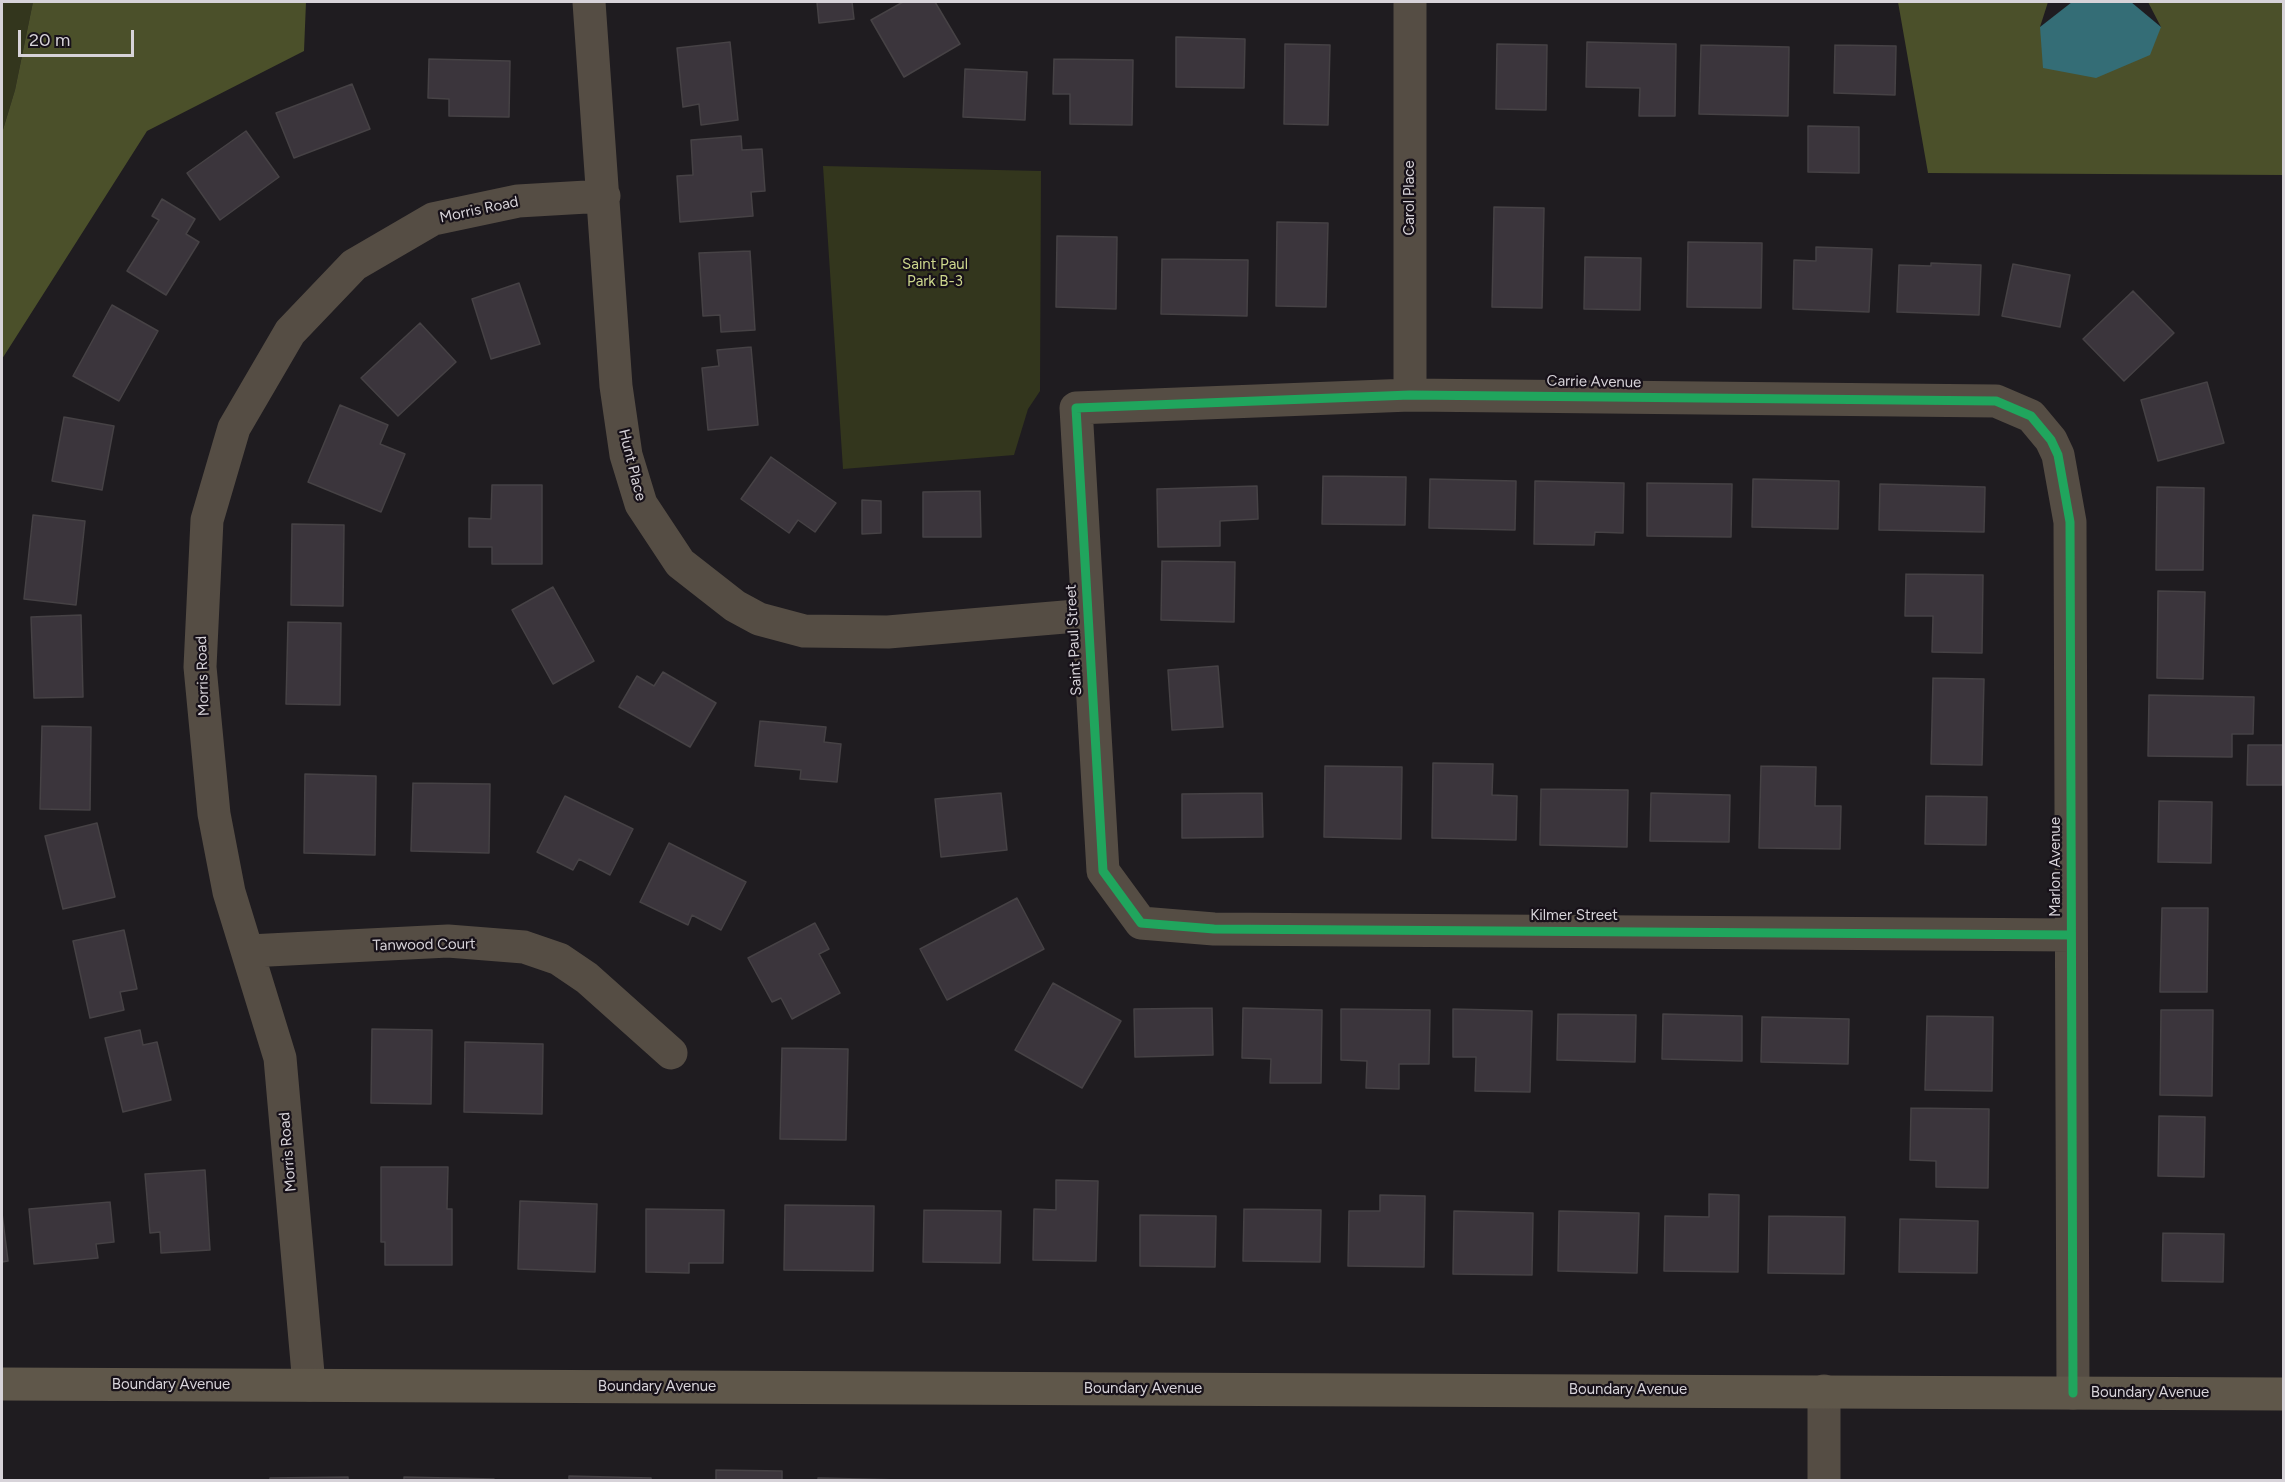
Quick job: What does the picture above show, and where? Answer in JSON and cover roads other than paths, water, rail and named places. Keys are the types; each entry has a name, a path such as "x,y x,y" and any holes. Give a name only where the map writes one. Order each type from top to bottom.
{"main road":[{"name":"Boundary Avenue","path":"2,1384 2283,1394"}],"street":[{"name":"Hunt Place","path":"589,2 616,387 626,455 641,504 680,563 743,610 759,619 804,631 888,632 1088,615"},
{"name":"Carol Place","path":"1410,2 1410,395"},
{"name":"Morris Road","path":"309,1385 280,1058 229,892 214,814 200,667 207,520 234,428 290,332 354,265 433,219 518,201 604,196"},
{"name":"Carrie Avenue","path":"1076,408 1410,395 1996,401 2031,416 2051,440 2058,455 2064,485"},
{"name":"Saint Paul Street","path":"1076,408 1103,871"},
{"name":"Marlon Avenue","path":"2064,485 2070,522 2073,1393"},
{"name":"Kilmer Street","path":"1103,871 1141,923 1214,929 2071,935"},
{"name":"Tanwood Court","path":"249,951 448,941 524,946 559,959 587,978 671,1053"},
{"path":"1824,1391 1824,1480"}],"water":[{"path":"2072,2 2131,2 2161,27 2150,55 2096,78 2043,68 2040,27"}],"park label":[{"name":"Saint Paul Park B-3","path":"935,274"}]}
